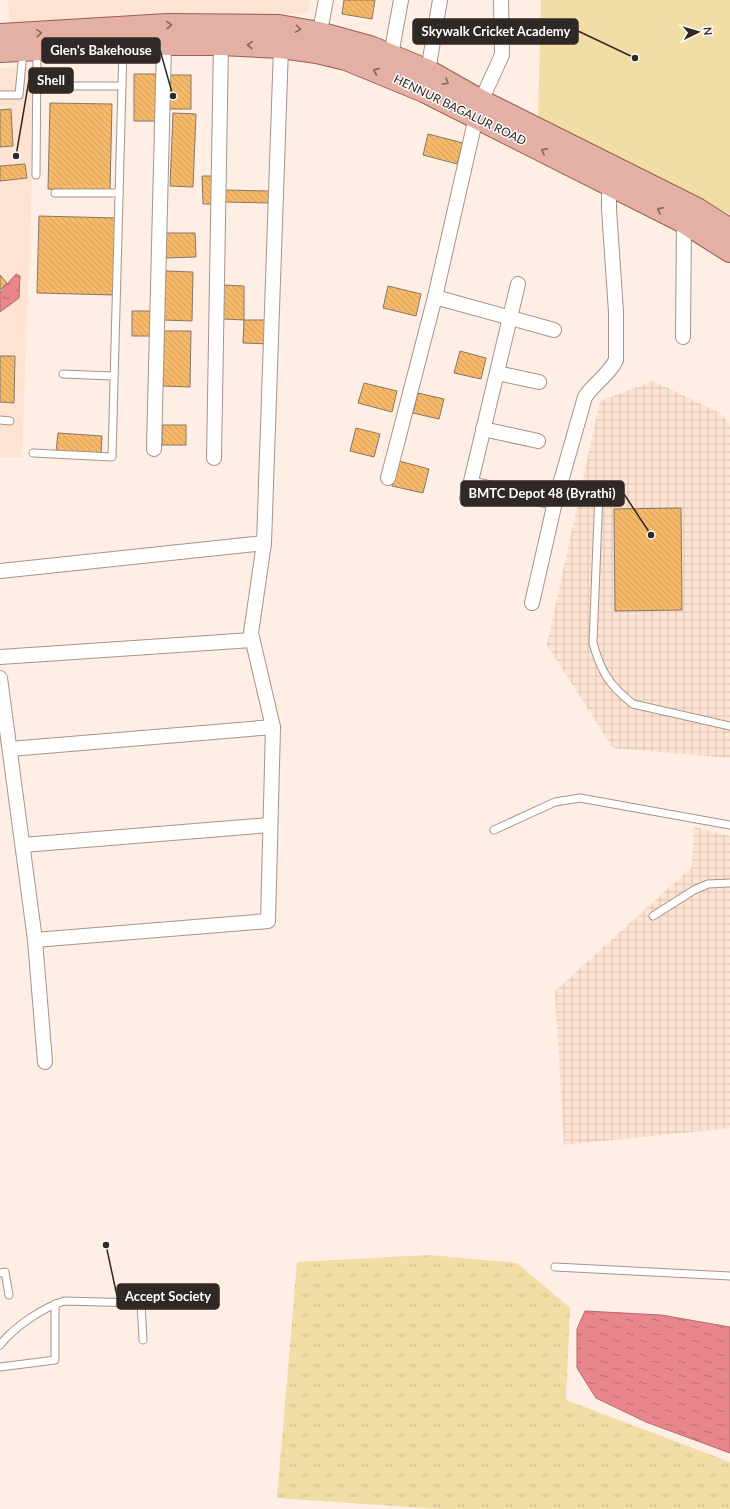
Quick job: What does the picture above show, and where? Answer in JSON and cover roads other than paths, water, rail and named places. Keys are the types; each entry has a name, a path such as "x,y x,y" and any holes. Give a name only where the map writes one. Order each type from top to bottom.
{"main road":[{"name":"HENNUR BAGALUR ROAD","path":"0,51 30,50 134,38 168,25 279,26 318,42 353,62 424,91 478,109 614,178 730,250"},
{"name":"HENNUR BAGALUR ROAD","path":"0,35 134,38 164,45 220,44 281,47 318,42 370,47 428,71 478,109"},
{"name":"HENNUR BAGALUR ROAD","path":"614,178 696,209 730,230"}],"street":[{"path":"318,42 326,0"},
{"path":"391,55 401,0"},
{"path":"428,71 440,0"},
{"path":"388,478 435,297 478,109 502,55 501,0"},
{"path":"214,458 220,44"},
{"path":"154,449 164,45"},
{"path":"36,940 268,921 273,727 251,633 264,543 281,47"},
{"path":"532,603 555,502 585,397 592,387 610,371 616,360 616,312 609,209 614,178"},
{"path":"683,337 684,222"},
{"path":"467,498 518,284"},
{"path":"435,297 554,330"},
{"path":"497,373 539,382"},
{"path":"483,429 538,441"},
{"path":"470,484 555,502"},
{"path":"0,571 264,543"},
{"path":"0,657 252,640"},
{"path":"0,678 36,940 45,1062"},
{"path":"10,749 273,727"},
{"path":"22,846 270,825"}],"lane":[{"path":"33,453 112,457 122,86 134,38"},
{"path":"30,50 36,66 37,86 36,175"},
{"path":"0,95 19,95 30,50"},
{"path":"37,86 122,86"},
{"path":"55,193 119,193"},
{"path":"63,374 113,376"},
{"path":"0,420 10,421"},
{"path":"598,492 593,643 598,663 610,682 620,694 633,704 730,726"},
{"path":"494,830 555,802 580,798 730,825"},
{"path":"653,916 694,890 708,884 730,882"},
{"path":"555,1266 730,1276"},
{"path":"0,1273 5,1272 9,1295"},
{"path":"0,1345 4,1339 32,1316 64,1301 141,1303 143,1340"},
{"path":"0,1366 55,1360 55,1304"}],"water":[{"path":"16,274 20,276 19,298 0,312 0,292"},
{"path":"585,1311 661,1315 730,1327 730,1453 646,1422 596,1398 577,1368 577,1329"}],"place":[{"name":"Skywalk Cricket Academy","path":"635,58"},
{"name":"Glen's Bakehouse","path":"173,96"},
{"name":"Shell","path":"16,156"},
{"name":"BMTC Depot 48 (Byrathi)","path":"651,535"},
{"name":"Accept Society","path":"106,1245"}]}
